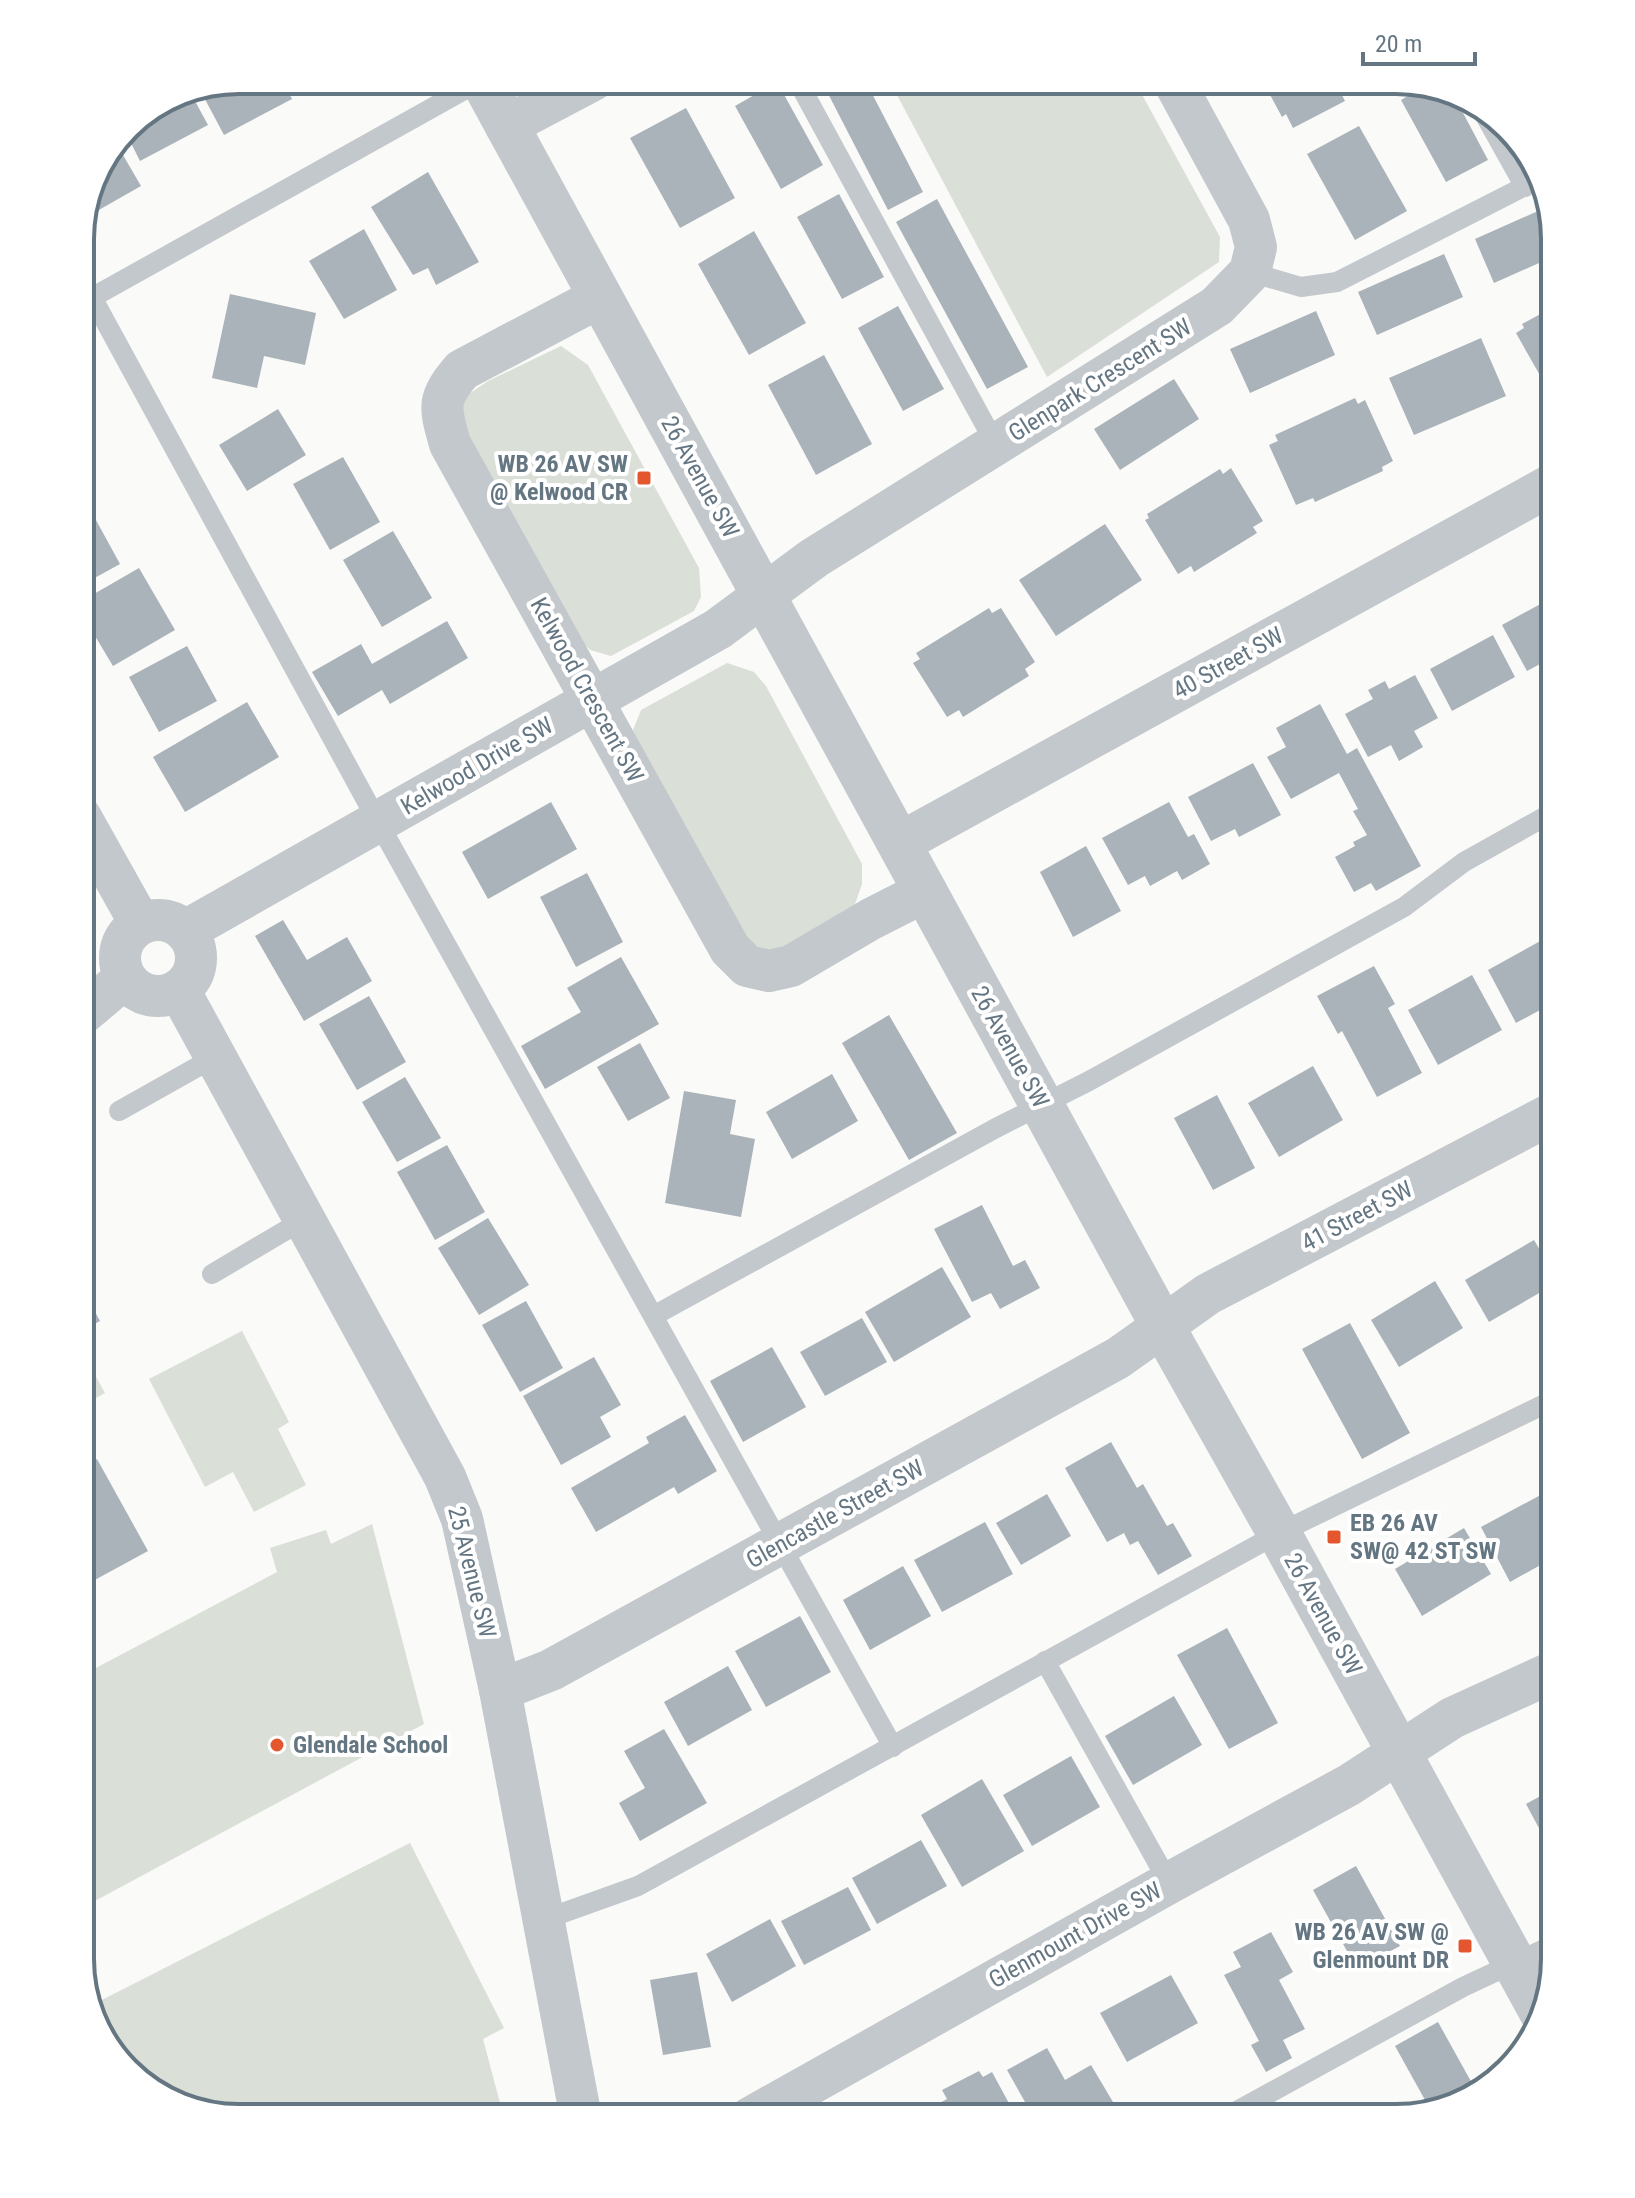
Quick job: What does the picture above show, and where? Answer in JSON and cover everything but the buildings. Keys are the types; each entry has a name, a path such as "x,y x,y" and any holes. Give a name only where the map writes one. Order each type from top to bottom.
{"street":[{"name":"26 Avenue SW","path":"489,94 1535,2001"},
{"path":"506,126 567,94"},
{"path":"1181,94 1249,220 1256,247 1250,272"},
{"name":"Glenpark Crescent SW","path":"766,595 814,558 1217,306 1250,272"},
{"name":"Kelwood Crescent SW","path":"600,297 462,370 446,388 441,411 450,444 730,949 747,966 769,971 791,966 926,891"},
{"name":"40 Street SW","path":"900,843 1541,491"},
{"name":"Kelwood Drive SW","path":"185,931 718,629 766,595"},
{"path":"94,841 140,923"},
{"path":"152,919 175,923 185,931 195,945 196,962 191,978 179,990 166,996 150,996 136,990 119,965 120,948 128,933 140,923 152,919"},
{"path":"94,1004 125,978"},
{"name":"25 Avenue SW","path":"179,990 445,1477 462,1519 500,1690 578,2104"},
{"name":"41 Street SW","path":"1163,1327 1208,1294 1541,1119"},
{"name":"Glencastle Street SW","path":"500,1690 551,1670 1118,1358 1163,1327"},
{"name":"Glenmount Drive SW","path":"775,2104 1349,1785 1452,1718 1541,1677"}],"lane":[{"path":"94,296 457,94"},
{"path":"805,94 996,445"},
{"path":"1507,146 1525,173"},
{"path":"1250,272 1301,287 1337,282 1530,184"},
{"path":"94,299 378,822 893,1747"},
{"path":"655,1315 1404,907 1464,862 1541,819"},
{"path":"119,1111 215,1057"},
{"path":"212,1274 305,1219"},
{"path":"543,1920 638,1886 1279,1533 1541,1406"},
{"path":"1045,1661 1169,1883"},
{"path":"1250,2104 1463,1987 1541,1950"}],"shaded area":[{"path":"896,94 1142,94 1220,237 1219,262 1047,377"},
{"path":"561,346 588,365 699,568 701,597 694,611 611,656 590,650 578,638 459,418 466,396 488,381"},
{"path":"727,663 754,672 766,686 862,864 862,884 854,907 790,944 757,956 640,752 633,730 641,710"},
{"path":"242,1331 289,1422 278,1429 306,1485 254,1512 233,1472 205,1487 149,1379"},
{"path":"94,1373 105,1393 94,1399"},
{"path":"372,1524 424,1724 94,1901 94,1669 277,1572 270,1548 326,1530 331,1544"},
{"path":"410,1843 504,2028 483,2039 500,2104 229,2104 210,2101 175,2089 136,2062 113,2032 100,2001"}],"place":[{"name":"WB 26 AV SW @ Kelwood CR","path":"644,478"},
{"name":"EB 26 AV SW@ 42 ST SW","path":"1334,1537"},
{"name":"Glendale School","path":"277,1745"},
{"name":"WB 26 AV SW @ Glenmount DR","path":"1465,1946"}]}
